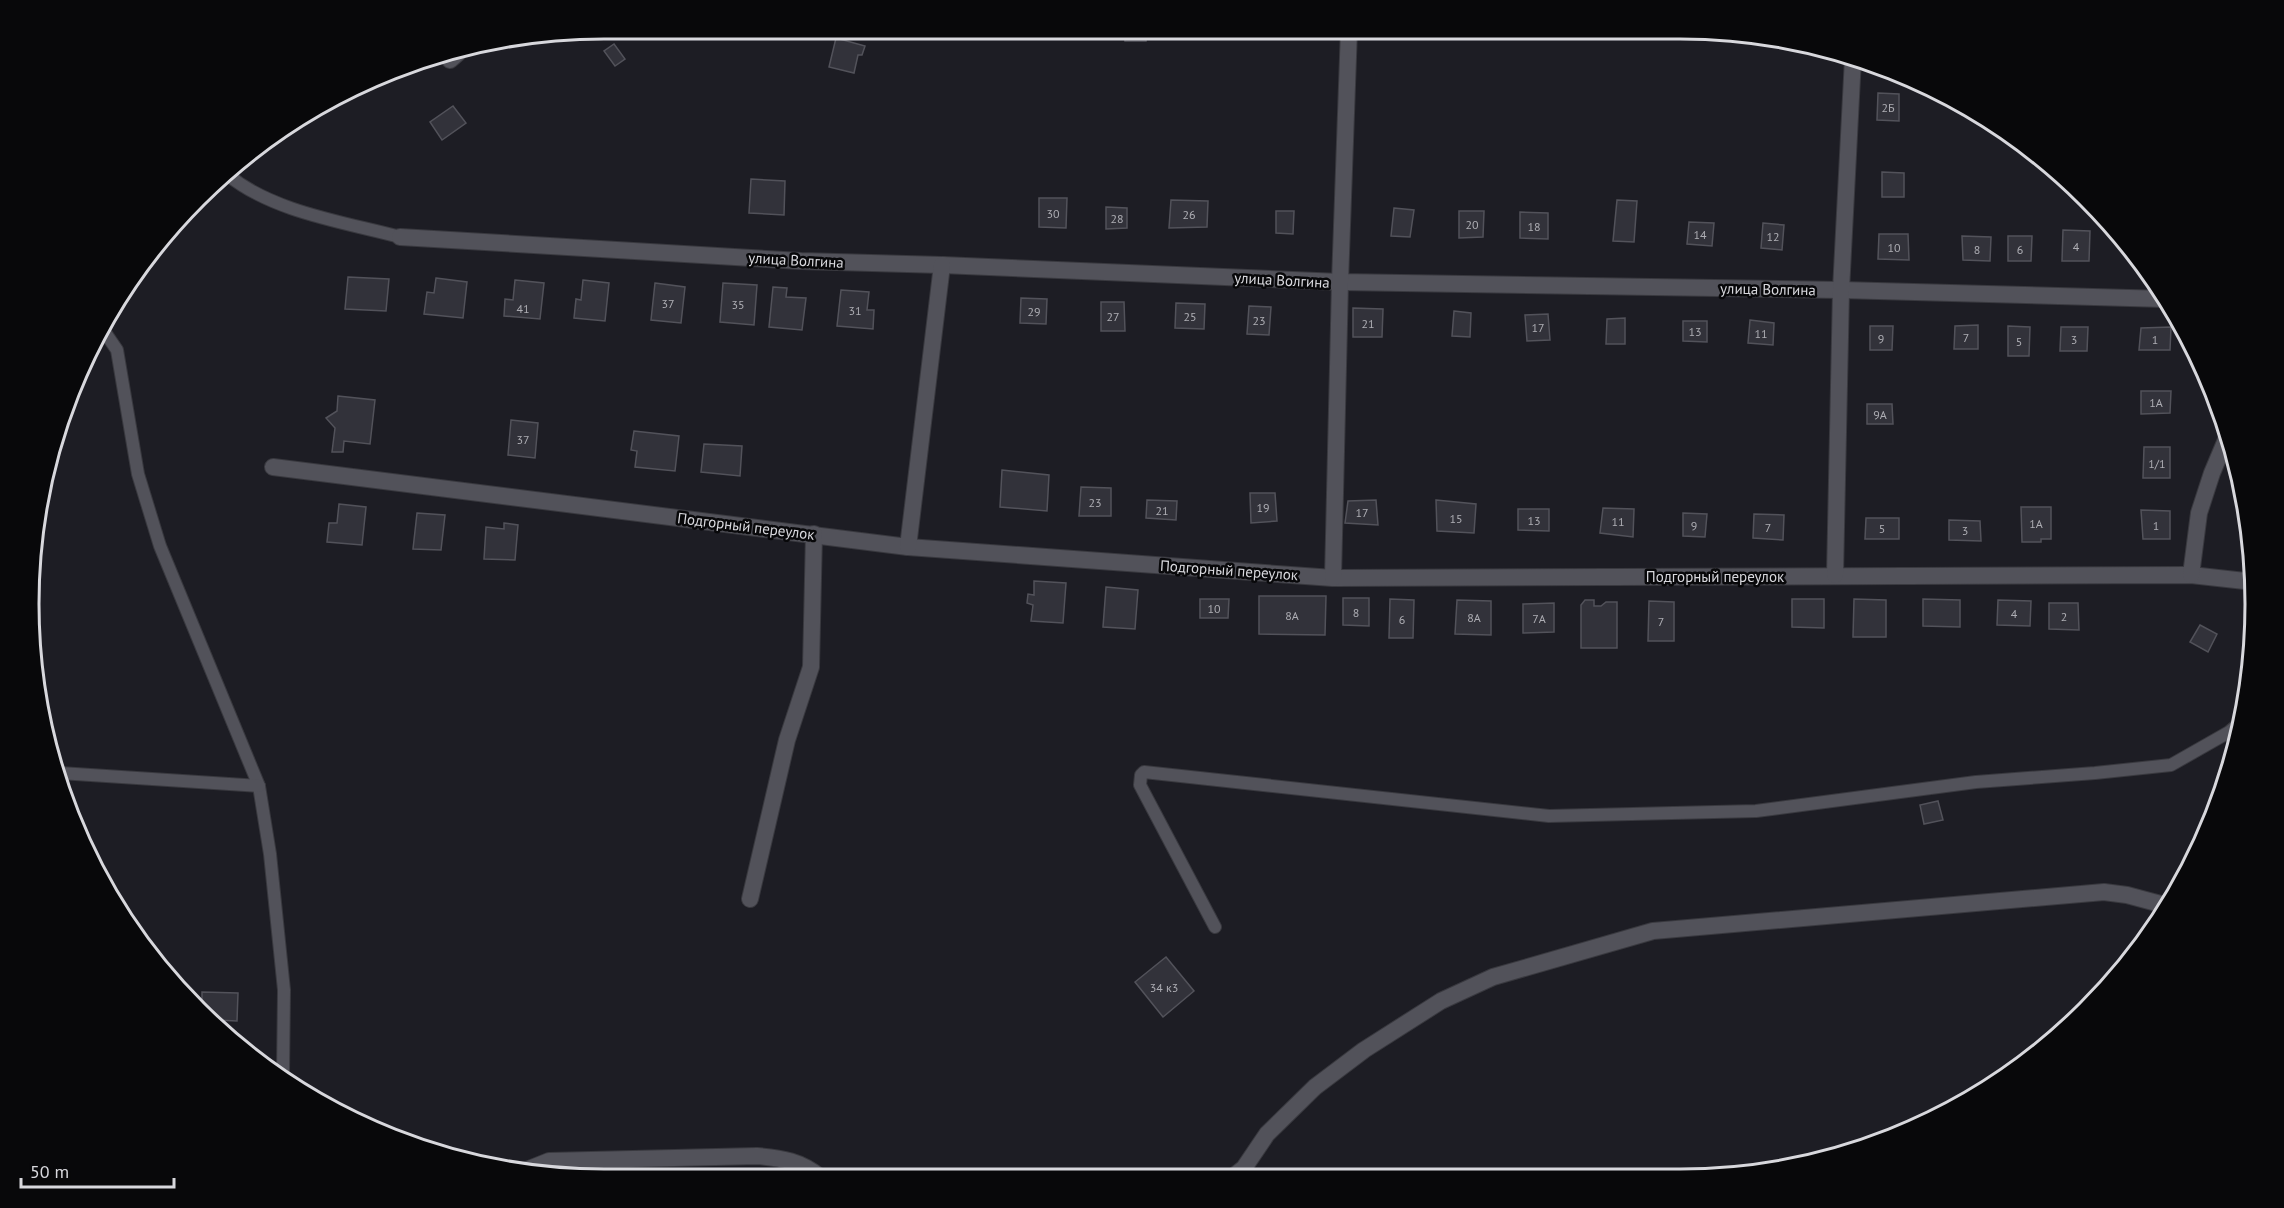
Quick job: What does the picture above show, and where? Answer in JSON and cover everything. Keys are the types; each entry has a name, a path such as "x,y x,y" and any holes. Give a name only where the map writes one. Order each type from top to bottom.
{"street":[{"path":"1333,578 1349,39"},
{"path":"1835,575 1840,290 1853,66"},
{"name":"улица Волгина","path":"400,237 801,261 1340,282 1840,290 2155,299"},
{"path":"908,547 942,265"},
{"path":"2191,574 2199,513 2223,447"},
{"name":"Подгорный переулок","path":"273,467 908,547 1333,578 2191,574 2244,581"},
{"path":"750,899 787,740 811,667 814,534"},
{"path":"1243,1169 1267,1134 1315,1087 1364,1050 1441,1001 1493,976 1653,931 2104,892 2159,903"},
{"path":"539,1165 549,1161 757,1156 785,1158 811,1169"}],"lane":[{"path":"232,178 244,188 288,207 400,237"},
{"path":"107,336 117,350 138,474 160,546 259,786 270,854 284,990 284,1070"},
{"path":"1215,927 1140,785 1141,775 1144,772 1549,816 1756,811 1976,782 2171,765 2230,731"},
{"path":"65,773 259,786"}],"building":[{"path":"836,39 865,46 862,55 858,55 854,73 829,67"},
{"path":"1125,39 1146,39 1146,41 1125,41"},
{"path":"614,44 625,59 615,66 604,51"},
{"path":"1878,93 1899,94 1899,121 1877,120"},
{"path":"453,106 466,123 442,140 430,122"},
{"path":"1882,172 1904,173 1904,197 1882,197"},
{"path":"751,179 785,181 784,215 749,213"},
{"path":"1039,198 1067,198 1066,228 1039,227"},
{"path":"1171,200 1208,201 1207,227 1169,228"},
{"path":"1617,200 1637,201 1634,242 1613,241"},
{"path":"1106,207 1127,208 1127,228 1106,229"},
{"path":"1394,208 1414,210 1410,237 1391,236"},
{"path":"1276,211 1294,211 1293,234 1276,233"},
{"path":"1459,211 1484,211 1483,237 1459,238"},
{"path":"1520,212 1548,213 1548,239 1520,238"},
{"path":"1689,222 1714,223 1712,246 1687,244"},
{"path":"1763,223 1784,225 1782,250 1761,248"},
{"path":"2063,230 2090,231 2089,261 2062,261"},
{"path":"1879,234 1908,234 1909,260 1878,259"},
{"path":"1962,236 1991,237 1990,261 1963,260"},
{"path":"2008,236 2032,236 2031,261 2008,261"},
{"path":"348,277 389,279 386,311 345,309"},
{"path":"436,278 467,282 463,318 424,314 427,292 434,293"},
{"path":"515,280 544,283 540,319 504,316 505,299 513,300"},
{"path":"583,280 609,283 605,321 574,318 576,299 581,300"},
{"path":"655,283 685,287 681,323 651,320"},
{"path":"723,283 757,285 754,325 720,322"},
{"path":"773,287 787,288 786,297 806,298 802,330 769,327"},
{"path":"841,290 869,292 867,310 874,310 873,329 837,326"},
{"path":"1021,298 1047,299 1046,324 1020,323"},
{"path":"1101,302 1124,302 1125,331 1101,331"},
{"path":"1176,303 1205,304 1204,329 1175,328"},
{"path":"1249,306 1271,307 1269,335 1247,334"},
{"path":"1353,308 1383,309 1382,337 1353,337"},
{"path":"1454,311 1471,313 1470,337 1452,336"},
{"path":"1548,314 1550,340 1527,341 1525,315"},
{"path":"1625,318 1625,344 1606,344 1607,319"},
{"path":"1750,320 1774,323 1773,345 1748,343"},
{"path":"1683,321 1707,321 1707,342 1683,341"},
{"path":"1978,325 1978,349 1954,349 1955,326"},
{"path":"1870,326 1893,326 1892,350 1870,350"},
{"path":"2008,326 2030,327 2029,356 2008,356"},
{"path":"2061,327 2088,327 2087,351 2060,351"},
{"path":"2171,327 2170,350 2139,350 2141,328"},
{"path":"2141,391 2171,391 2170,413 2141,414"},
{"path":"338,396 375,400 370,444 344,441 343,452 332,452 335,428 326,418 337,411"},
{"path":"1867,404 1892,404 1893,424 1867,424"},
{"path":"511,420 538,423 535,458 508,455"},
{"path":"634,431 679,436 675,471 635,467 637,451 631,450"},
{"path":"704,444 742,446 740,476 701,472"},
{"path":"2144,447 2170,447 2170,478 2143,478"},
{"path":"1002,470 1049,475 1047,511 1000,507"},
{"path":"1081,487 1111,488 1111,516 1079,516"},
{"path":"1250,493 1275,493 1277,521 1251,523"},
{"path":"1147,500 1177,501 1176,520 1146,518"},
{"path":"1376,500 1378,525 1345,523 1348,501"},
{"path":"1436,500 1476,504 1474,533 1437,531"},
{"path":"339,504 366,507 362,545 327,542 329,523 337,523"},
{"path":"2021,507 2051,507 2051,539 2041,539 2041,542 2022,542"},
{"path":"1603,508 1634,509 1633,537 1600,533"},
{"path":"1518,509 1549,509 1549,531 1518,530"},
{"path":"2141,510 2170,511 2170,539 2143,539"},
{"path":"417,513 445,515 441,550 413,549"},
{"path":"1683,513 1707,514 1705,537 1683,536"},
{"path":"1754,514 1784,515 1783,540 1753,538"},
{"path":"1866,518 1899,518 1899,539 1865,539"},
{"path":"1949,520 1980,521 1981,541 1949,540"},
{"path":"504,523 518,525 515,560 484,559 486,527 504,529"},
{"path":"1034,581 1066,583 1063,623 1031,621 1033,605 1027,603 1028,594 1034,595"},
{"path":"1106,587 1138,590 1135,629 1103,627"},
{"path":"1259,596 1326,596 1325,635 1259,634"},
{"path":"1343,598 1369,598 1369,626 1343,625"},
{"path":"1200,599 1229,599 1228,618 1200,618"},
{"path":"1390,599 1414,600 1413,638 1389,638"},
{"path":"1792,599 1824,599 1824,628 1792,627"},
{"path":"1854,599 1886,600 1886,637 1853,637"},
{"path":"1923,599 1960,600 1960,627 1923,626"},
{"path":"1457,600 1491,601 1491,635 1455,634"},
{"path":"1585,600 1594,600 1594,606 1601,606 1606,602 1617,602 1617,648 1581,648 1581,605"},
{"path":"1998,600 2031,601 2030,626 1997,625"},
{"path":"1649,601 1674,602 1674,641 1648,641"},
{"path":"1554,603 1554,632 1523,633 1523,604"},
{"path":"2049,603 2078,603 2079,630 2049,629"},
{"path":"2200,625 2217,634 2208,652 2190,642"},
{"path":"1938,801 1943,820 1924,824 1920,805"},
{"path":"1166,957 1194,991 1163,1017 1135,982"},
{"path":"202,992 238,993 237,1021 222,1020 202,1002"}]}
